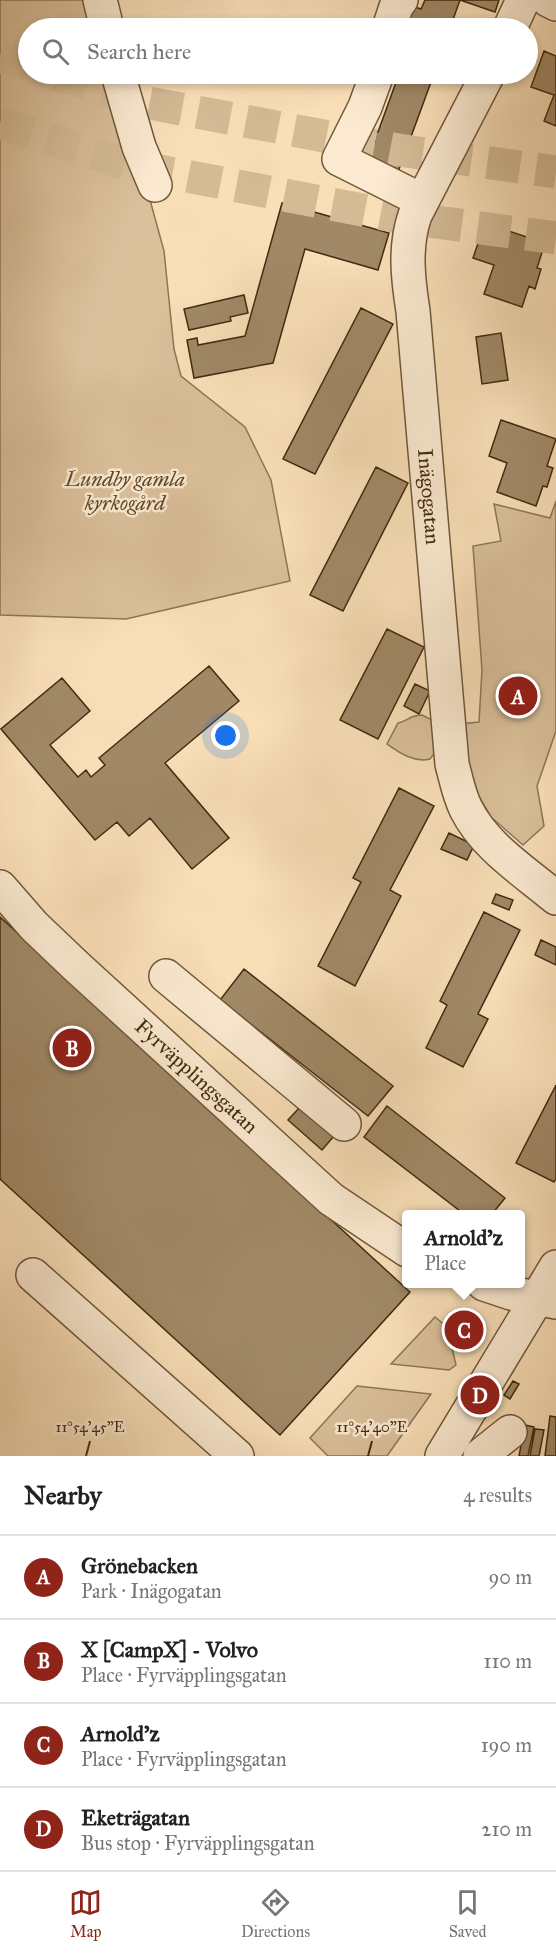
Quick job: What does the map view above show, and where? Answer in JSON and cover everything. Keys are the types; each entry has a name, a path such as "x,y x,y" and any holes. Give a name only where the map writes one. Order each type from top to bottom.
{"street":[{"path":"100,0 104,18"},
{"path":"392,18 401,0"},
{"path":"515,18 524,0"},
{"path":"548,0 556,4"},
{"path":"121,84 139,147 155,185"},
{"path":"373,84 365,107 339,159 421,200"},
{"name":"Inägogatan","path":"483,84 421,200 410,228 407,275 413,311 452,764 465,808 476,825 501,853 556,898"},
{"name":"Fyrväpplingsgatan","path":"0,886 34,926 76,966 331,1199 402,1247"},
{"path":"166,976 344,1124"},
{"path":"442,1456 547,1301 556,1267"},
{"path":"33,1275 237,1456"},
{"path":"496,1288 547,1301"},
{"path":"480,1456 510,1432"}],"green space":[{"name":"Lundby gamla kyrkogård","path":"0,0 89,0 94,18 18,18 18,84 113,84 144,178 164,251 174,349 181,376 245,427 271,480 290,581 126,619 0,615"},
{"path":"556,501 556,731 537,786 544,826 523,845 491,817 470,781 459,724 479,722 482,670 473,546 501,541 494,504 550,518"},
{"path":"422,715 432,720 436,751 430,759 418,760 402,754 387,744 398,723"},
{"path":"435,1317 447,1327 456,1365 449,1370 391,1364"},
{"path":"357,1386 431,1394 387,1456 328,1456 310,1438"}],"building":[{"path":"425,0 460,0 454,18 404,17 409,5 421,9"},
{"path":"460,0 499,0 495,12"},
{"path":"544,51 556,56 556,126 544,121 554,95 531,87 532,84 538,84 538,68"},
{"path":"395,84 430,84 398,172 368,161 375,141 362,136 365,127 378,132"},
{"path":"282,203 389,233 378,270 305,249 273,363 194,378 187,340 197,338 198,345 245,336"},
{"path":"485,223 545,243 537,268 541,269 535,289 529,286 522,307 484,294 494,265 473,258"},
{"path":"244,295 248,313 230,317 231,321 189,330 184,309"},
{"path":"361,308 393,324 315,474 283,459"},
{"path":"501,333 508,380 482,384 476,337"},
{"path":"501,420 556,439 547,466 553,468 547,487 543,486 536,506 497,492 507,463 489,456"},
{"path":"376,467 408,483 343,611 310,595"},
{"path":"387,629 424,647 378,739 340,720"},
{"path":"209,666 239,701 165,763 229,838 192,869 150,818 129,836 117,822 95,840 1,729 62,678 90,711 50,745 78,777 86,770 91,777 105,765 99,758"},
{"path":"415,684 430,691 419,714 404,706"},
{"path":"399,788 434,806 390,890 401,896 355,986 318,966 361,882 353,878"},
{"path":"449,833 474,845 467,860 441,849"},
{"path":"496,894 513,900 509,910 492,903"},
{"path":"484,912 520,930 478,1014 488,1019 463,1067 426,1048 447,1005 440,1001"},
{"path":"0,917 402,1285 402,1288 410,1292 280,1435 0,1179"},
{"path":"541,940 556,947 556,965 535,955"},
{"path":"244,969 393,1086 368,1116 220,1000"},
{"path":"556,1085 556,1178 554,1182 516,1163"},
{"path":"387,1106 505,1198 495,1210 459,1210 364,1137"},
{"path":"300,1107 334,1136 322,1150 288,1120"},
{"path":"473,1312 480,1342 455,1348 448,1318"},
{"path":"513,1381 519,1384 510,1399 504,1395"},
{"path":"550,1416 556,1417 556,1456 545,1456"},
{"path":"525,1425 534,1427 528,1456 519,1456"},
{"path":"535,1429 544,1430 539,1456 530,1456"}],"tunnel":[{"path":"0,56 18,62"},
{"path":"88,84 149,103 398,150 556,172"},
{"path":"0,123 129,165 399,217 556,238"}],"place":[{"name":"Grönebacken","path":"518,696"},
{"name":"X [CampX] - Volvo","path":"72,1048"},
{"name":"Arnold’z","path":"464,1330"},
{"name":"Eketrägatan","path":"480,1395"}]}
